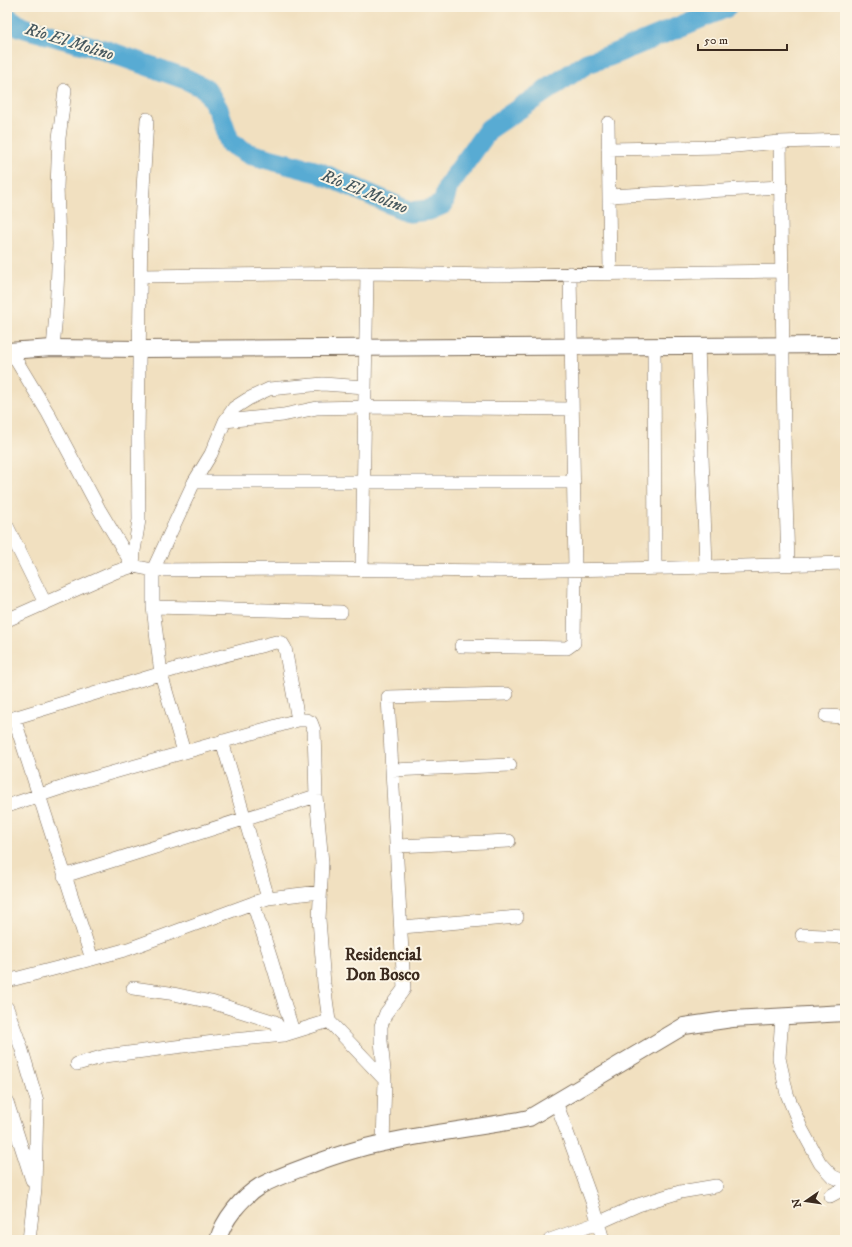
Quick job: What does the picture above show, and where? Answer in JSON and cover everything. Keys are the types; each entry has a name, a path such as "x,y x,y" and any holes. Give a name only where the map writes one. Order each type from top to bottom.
{"street":[{"path":"53,348 59,244 57,187 59,138 65,90"},
{"path":"133,566 139,520 141,224 147,118"},
{"path":"608,123 610,273"},
{"path":"608,149 724,147 780,142 845,140"},
{"path":"780,142 788,564"},
{"path":"609,196 781,187"},
{"path":"141,276 367,273 497,275 782,271"},
{"path":"362,569 367,273"},
{"path":"461,646 567,648 574,643 575,569 570,273"},
{"path":"133,566 99,509 48,413 9,351 53,348 140,349 845,345"},
{"path":"654,346 655,568"},
{"path":"698,346 706,566"},
{"path":"184,752 161,674 153,607 153,570 194,482 211,454 225,421 234,408 269,389 323,384 365,387"},
{"path":"225,421 283,415 317,408 365,406 572,409"},
{"path":"194,482 574,482"},
{"path":"7,526 44,603"},
{"path":"7,620 115,572 133,566 153,570 492,570 655,568 845,563"},
{"path":"153,607 341,612"},
{"path":"92,959 64,876 40,795 11,719 199,662 276,642 282,643 285,648 298,720"},
{"path":"383,1142 385,1080 381,1026 386,1013 404,989 402,927 388,696 507,694"},
{"path":"826,716 845,717"},
{"path":"7,806 222,741 298,720 306,720 311,722 314,730 316,796 322,863 319,919 324,984 329,1021 385,1080"},
{"path":"222,741 268,898"},
{"path":"392,770 510,765"},
{"path":"64,876 316,796"},
{"path":"397,846 509,841"},
{"path":"7,981 128,949 268,898 320,892"},
{"path":"253,903 271,959 289,1034"},
{"path":"402,927 517,917"},
{"path":"802,935 845,937"},
{"path":"133,988 169,993 211,1002 275,1022 289,1034"},
{"path":"7,1008 38,1100 35,1189 29,1240"},
{"path":"218,1240 220,1230 237,1206 260,1187 298,1170 349,1151 383,1142 500,1124 529,1118 684,1026 732,1019 845,1013"},
{"path":"782,1017 779,1058 787,1094 801,1128 820,1163 832,1176 845,1182"},
{"path":"77,1064 105,1056 289,1034 329,1021"},
{"path":"7,1102 35,1189"},
{"path":"556,1102 593,1204 603,1240"},
{"path":"552,1240 598,1223 645,1203 680,1192 716,1186"},
{"path":"830,1196 845,1188"}],"waterway":[{"name":"Río El Molino","path":"7,17 21,27 104,50 186,79 206,89 218,109 230,143 249,154 318,172 410,212 429,210 443,204 448,186 489,129 587,63 609,56 727,7"}],"district":[{"name":"Residencial Don Bosco","path":"383,964"}]}
